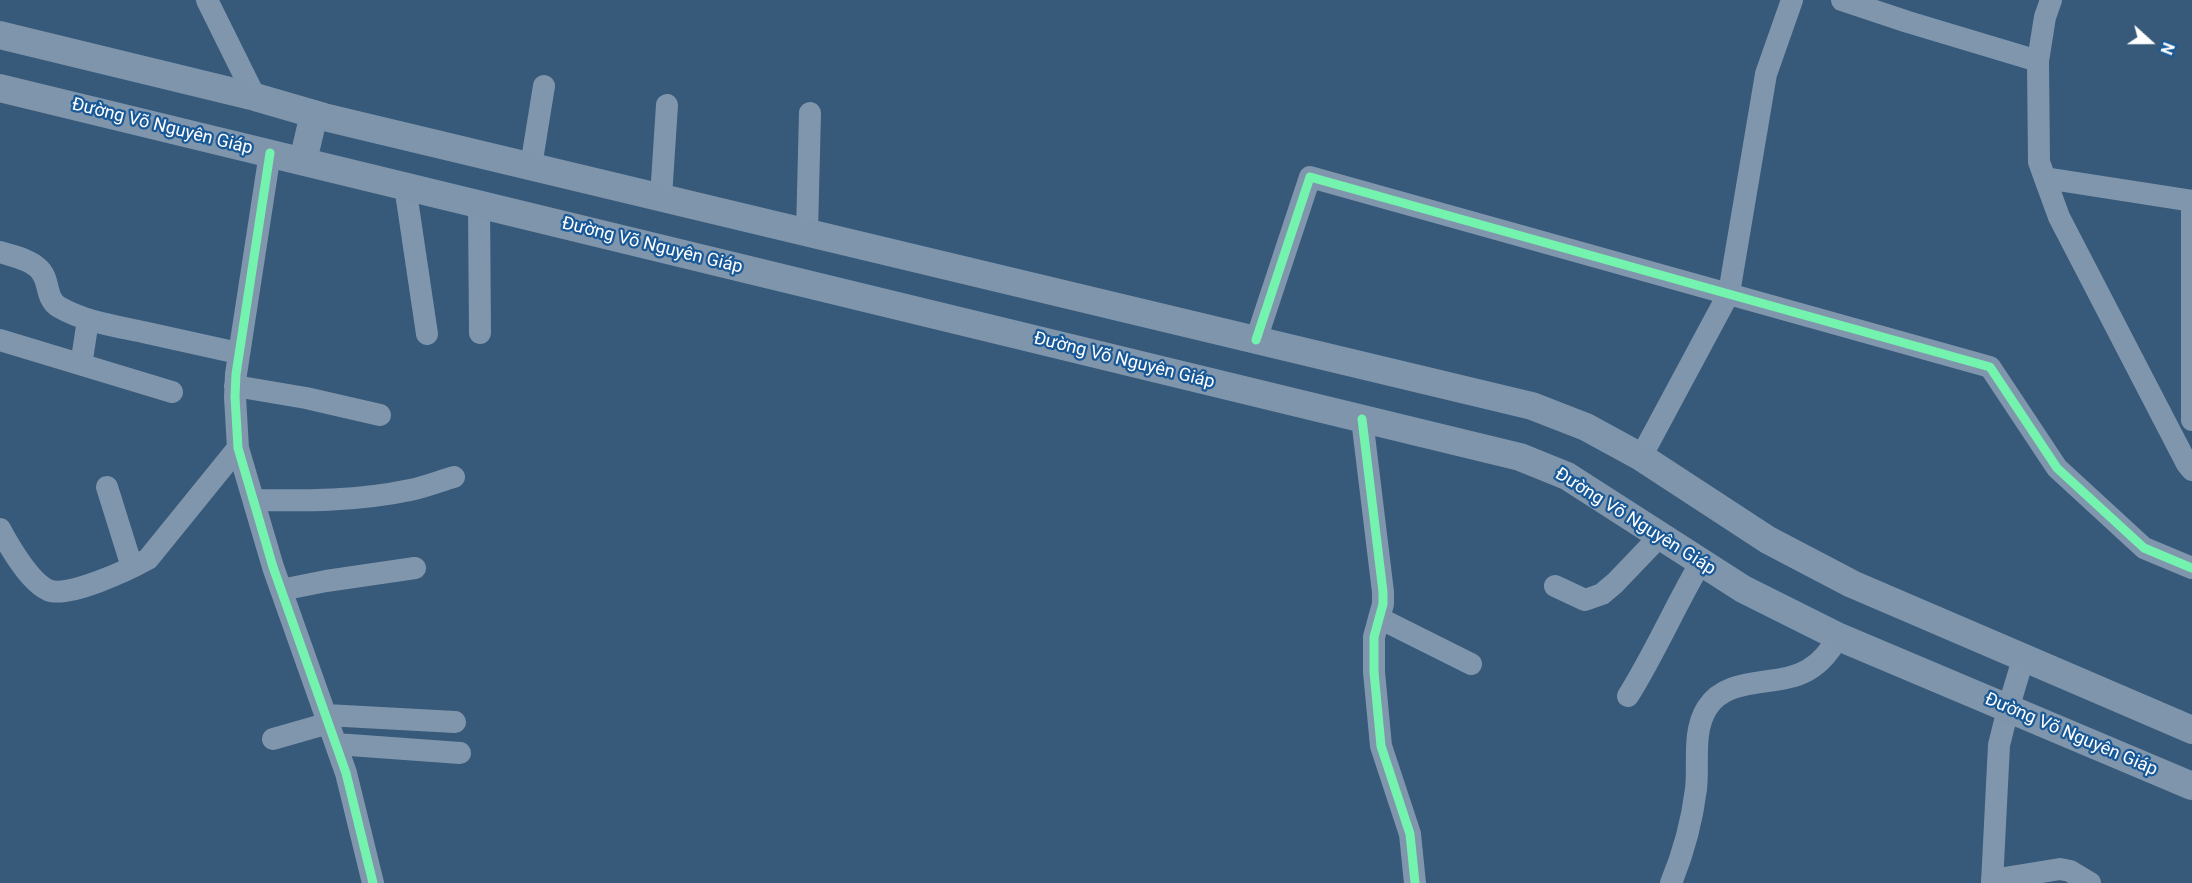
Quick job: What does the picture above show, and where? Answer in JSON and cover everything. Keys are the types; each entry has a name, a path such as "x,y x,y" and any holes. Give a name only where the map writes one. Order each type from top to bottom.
{"main road":[{"path":"0,35 314,114 1532,406 1586,428 1641,457 1768,540 1852,584 2192,730"},
{"name":"Đường Võ Nguyên Giáp","path":"0,88 1520,458 1567,476 1743,589 1839,636 2192,786"},
{"path":"303,161 314,114"}],"street":[{"path":"207,0 255,98"},
{"path":"1641,457 1730,293 1766,74 1792,0"},
{"path":"1842,0 2038,61"},
{"path":"2051,0 2045,17 2038,61 2039,162 2058,217 2192,470"},
{"path":"531,166 543,86"},
{"path":"662,197 667,105"},
{"path":"807,232 810,113"},
{"path":"270,153 238,353 235,386 238,448 281,590 330,727 373,883"},
{"path":"1257,340 1310,177 1990,367 2057,468 2144,548 2192,568"},
{"path":"2045,178 2192,201 2192,420"},
{"path":"405,186 427,334"},
{"path":"479,204 480,333"},
{"path":"0,252 32,263 39,268 48,296 53,303 77,316 238,353"},
{"path":"82,359 88,320"},
{"path":"0,340 172,392"},
{"path":"235,386 306,398 380,415"},
{"path":"1362,419 1383,592 1383,604 1374,638 1374,672 1381,746 1410,834 1415,883"},
{"path":"0,529 7,559 42,587 57,593 79,588 148,559 238,448"},
{"path":"254,500 315,501 373,496 411,490 454,477"},
{"path":"107,487 132,567"},
{"path":"1555,586 1585,600 1602,594 1615,584 1659,536"},
{"path":"1628,696 1654,653 1678,602 1701,562"},
{"path":"281,590 415,568"},
{"path":"1379,618 1471,664"},
{"path":"1671,883 1690,824 1696,788 1701,723 1707,707 1717,697 1739,686 1790,678 1808,670 1823,659 1839,636"},
{"path":"2024,657 1999,745 1992,882 2060,869 2070,871 2090,883"},
{"path":"273,739 330,727 454,722"},
{"path":"330,727 460,753"}],"cycle path":[{"path":"270,153 236,374 238,448 273,567 346,773 373,883"},
{"path":"1256,340 1310,177 1990,367 2057,468 2144,548 2192,568"},
{"path":"1362,419 1383,592 1383,604 1374,637 1374,672 1381,746 1410,834 1415,883"}]}
